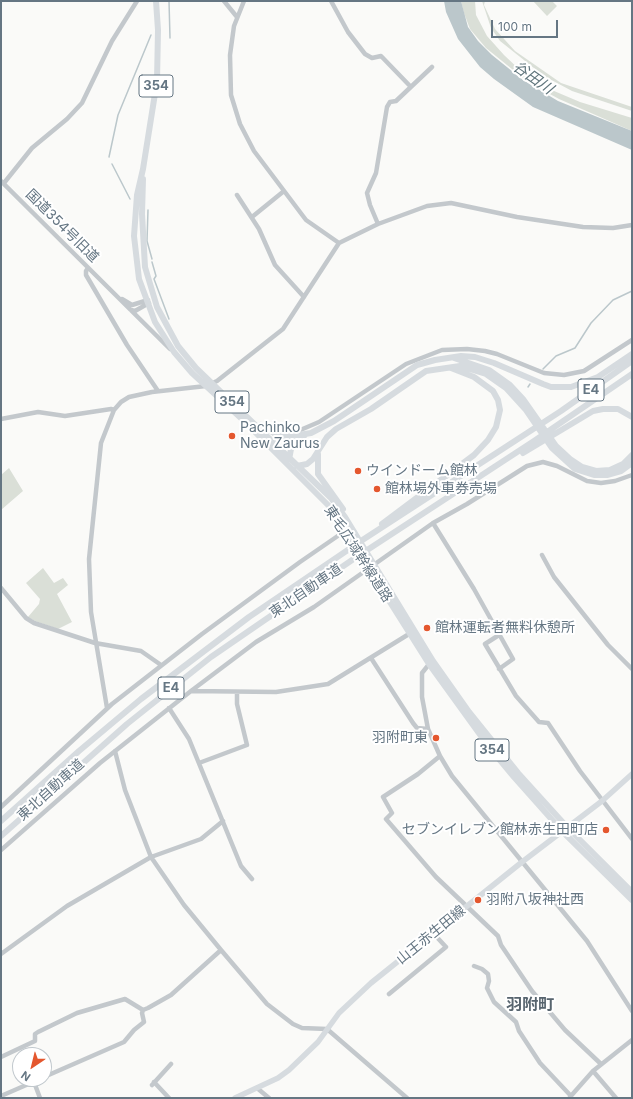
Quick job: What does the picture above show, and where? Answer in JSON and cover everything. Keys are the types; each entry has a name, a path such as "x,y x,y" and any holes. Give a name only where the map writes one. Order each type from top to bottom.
{"highway":[{"name":"東毛広域幹線道路","path":"156,1 158,30 157,81 143,169 137,195 134,236 137,270 147,302 161,334 192,373 209,385 246,416 331,498 345,517 409,634 499,759 632,900"},
{"name":"東毛広域幹線道路","path":"143,169 142,214 144,263 154,300 164,324 178,346 209,385 330,507 345,531 371,565 431,663"},
{"path":"246,416 277,435 287,437 304,435 319,430 334,421 417,366 435,360 461,356 481,359 539,383 562,388 578,386 592,380 632,354"},
{"path":"454,358 482,367 507,382 523,399 556,446 570,459 582,467 596,471 610,470 624,464 632,456"},
{"name":"東北自動車道","path":"1,821 79,751 184,665 249,617 364,539 550,418 632,361"},
{"path":"304,435 294,445 289,456 289,466 299,466 310,462 318,454 327,437 336,429 371,409 426,371 460,366 479,371 503,385 520,403 552,448 575,469 587,474 600,476 621,471 632,463"},
{"path":"364,539 392,515 474,455 484,445 496,427 500,410 498,400 493,391 474,377 449,368"},
{"name":"東北自動車道","path":"1,836 87,758 190,673 282,606 464,486 557,429 632,374"},
{"path":"557,429 585,415 603,409 618,409 632,417"},
{"path":"318,454 317,462 319,476 343,507 345,517"},
{"name":"東毛広域幹線道路","path":"565,829 632,892"}],"main road":[{"name":"山王赤生田線","path":"235,1098 278,1078 297,1063 339,1013 371,983 466,906 602,801 632,774"}],"street":[{"path":"2,182 32,148 67,119 84,101 93,77 112,41 137,1"},
{"path":"224,1 237,17"},
{"path":"244,1 234,26 230,55 232,102 240,124 250,146 309,224 339,243"},
{"path":"330,1 348,32 365,54 372,58 381,56 410,86"},
{"path":"378,224 367,193 376,173 385,111 390,102 396,101 410,86 432,67"},
{"name":"国道354号旧道","path":"2,182 130,310 135,311 147,302"},
{"path":"252,218 284,191"},
{"path":"237,195 252,218 275,265 304,297"},
{"path":"107,708 95,643 89,578 90,540 101,443 114,410 118,404 126,398 158,391 209,385 283,329 339,243 378,224 427,206 447,202 562,225 613,228 632,224"},
{"path":"88,268 86,275 127,345 158,391"},
{"name":"国道354号旧道","path":"107,286 129,304 134,305 154,300"},
{"path":"130,310 174,352"},
{"path":"289,434 319,422 406,364 442,350 467,349 485,351 497,354 544,374 564,375 584,372 632,340"},
{"path":"1,419 38,412 65,416 111,409 114,410"},
{"path":"1,850 115,751 190,691 256,642 314,607 371,565 433,523 467,504 527,466 536,462 557,466 587,481 601,483 615,481 632,474"},
{"path":"433,523 474,589 513,659 499,669"},
{"path":"1,807 107,708 161,665 298,563 345,531"},
{"path":"542,555 554,577 608,645 632,669"},
{"path":"1,588 26,618 34,623 95,643 141,651 161,665"},
{"path":"190,691 276,692 328,684 409,634"},
{"path":"499,636 485,644 516,696 539,722 548,723 580,771 632,839"},
{"path":"371,658 413,723 417,728 428,730"},
{"path":"431,663 422,673 420,683 428,730 440,756 452,776 587,941 632,1011"},
{"path":"198,763 247,745 237,704 237,692"},
{"path":"169,708 189,739 241,866 252,879"},
{"path":"115,751 125,790 151,858 180,899 221,950 267,1004 293,1024 302,1028 327,1029 407,1098"},
{"path":"440,756 418,774 383,797 392,813 386,819 436,876 498,936 501,945 532,990 565,1030 601,1064"},
{"path":"1,954 67,906 151,858 197,841 223,821"},
{"path":"389,994 446,947 433,933"},
{"path":"143,1010 171,995 221,950"},
{"path":"474,966 482,969 488,974 489,981 487,988 494,1002 516,1022 519,1031 540,1063 570,1097 593,1071 632,1040"},
{"path":"1,1057 35,1041 35,1034 38,1032 77,1014 125,999 143,1010"},
{"path":"52,1074 124,1042 134,1030 144,1022 142,1013 143,1010"},
{"path":"169,1098 153,1083 170,1064"},
{"path":"593,1071 616,1098"},
{"path":"1,1095 21,1087"},
{"path":"36,1087 40,1098"},
{"path":"256,1088 269,1098"}],"shaded area":[{"path":"444,1 461,1 468,27 478,41 492,55 523,80 558,101 632,131 632,150 533,107 494,79 480,67 458,39 446,12"},
{"path":"461,1 475,1 476,15 487,36 522,72 547,88 580,102 632,118 632,131 559,99 528,82 486,48 470,29"},
{"path":"482,1 485,1 484,5 495,29 515,51 561,83 632,107 632,111 572,91 544,76 500,41 491,28"},
{"path":"533,1 552,1 557,6 547,16"},
{"path":"9,468 23,491 1,510 1,475"},
{"path":"43,568 54,583 63,578 68,585 57,594 72,622 58,629 28,617 39,604 40,599 26,583"}],"waterway":[{"path":"169,1 170,38"},
{"path":"109,157 118,115 151,35"},
{"path":"112,164 130,199"},
{"path":"148,210 147,241 152,259"},
{"path":"152,262 156,276 154,279 169,319"},
{"path":"543,369 556,356 575,348 591,323 613,300 632,291"}],"place":[{"name":"Pachinko New Zaurus","path":"232,436"},
{"name":"ウインドーム館林","path":"358,471"},
{"name":"館林場外車券売場","path":"377,489"},
{"name":"館林運転者無料休憩所","path":"427,628"},
{"name":"羽附町東","path":"436,738"},
{"name":"セブンイレブン館林赤生田町店","path":"606,830"},
{"name":"羽附八坂神社西","path":"478,900"}],"district":[{"name":"羽附町","path":"530,1005"}],"water label":[{"name":"谷田川","path":"533,78"}]}
